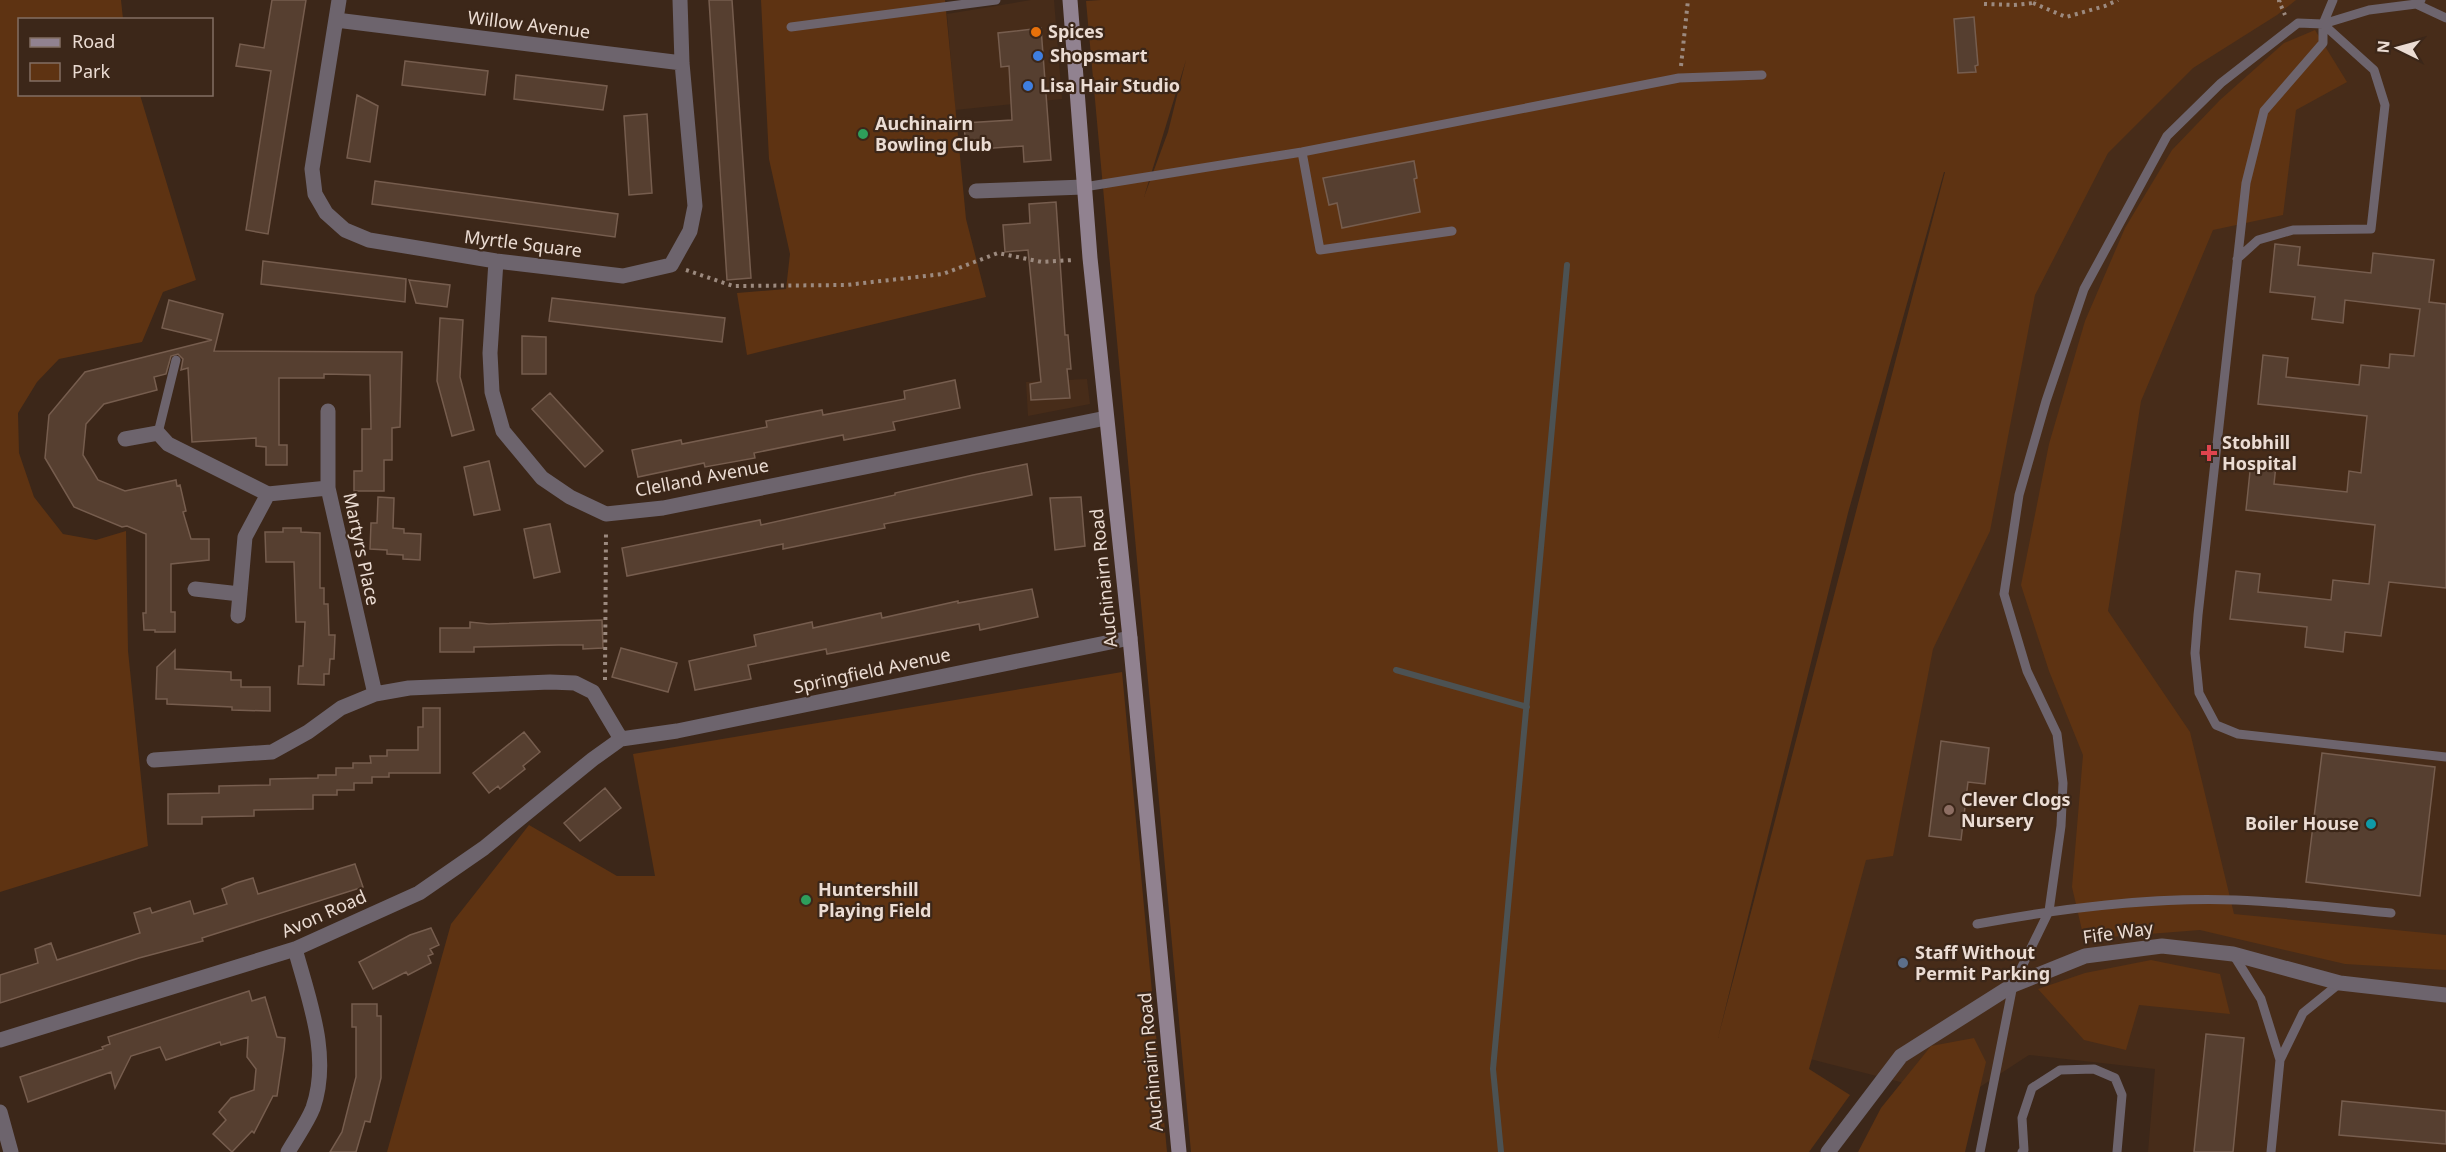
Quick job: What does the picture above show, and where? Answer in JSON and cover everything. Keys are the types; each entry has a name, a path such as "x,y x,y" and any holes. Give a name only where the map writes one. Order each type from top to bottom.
{"main road":[{"name":"Auchinairn Road","path":"1070,0 1090,258 1130,638 1179,1152"}],"street":[{"name":"Myrtle Square","path":"339,0 312,169 315,194 326,213 345,230 369,240 496,261 623,276 671,265"},
{"path":"671,265 690,231 695,206 682,63 680,0"},
{"name":"Willow Avenue","path":"336,20 682,63"},
{"path":"976,191 1084,188"},
{"path":"496,261 490,353 492,392 503,431 542,478 570,497 606,514"},
{"name":"Martyrs Place","path":"328,411 328,488 349,589 375,694"},
{"name":"Clelland Avenue","path":"606,514 663,508 1106,418"},
{"path":"124,439 158,433 168,444 268,494 328,488"},
{"path":"238,616 245,537 268,494"},
{"path":"195,589 240,594"},
{"name":"Springfield Avenue","path":"621,739 677,731 1130,638"},
{"path":"154,759 272,752 308,732 341,708 375,694 409,688 575,683 593,692 621,739"},
{"name":"Avon Road","path":"0,1040 295,950 419,893 484,848 621,739"},
{"name":"Fife Way","path":"1828,1152 1901,1056 2013,984 2085,956 2162,946 2233,954 2340,983 2446,995"},
{"path":"288,1152 312,1110 319,1087 321,1063 312,1010 295,950"},
{"path":"0,1112 11,1152"}],"lane":[{"path":"791,27 996,0"},
{"path":"2333,0 2323,24 2323,43 2264,111 2246,183 2198,615 2195,652 2199,693 2216,725 2238,734 2446,757"},
{"path":"1980,1152 2013,984 2049,911 2061,826 2063,783 2057,734 2027,671 2004,594 2019,495 2046,401 2084,289 2168,136 2221,83 2298,24 2323,24 2369,10 2419,2 2446,18"},
{"path":"2237,259 2258,240 2293,230 2371,229 2385,105 2374,70 2323,24"},
{"path":"1084,188 1302,152 1679,78 1762,75"},
{"path":"1302,152 1320,250 1452,231"},
{"path":"158,433 176,360"},
{"path":"1977,924 2049,911 2115,903 2235,900 2391,913"},
{"path":"2233,954 2261,999 2280,1060"},
{"path":"2271,1152 2280,1060 2303,1013 2340,983"},
{"path":"2022,1152 2024,1150 2022,1118 2032,1088 2060,1070 2094,1069 2115,1078 2122,1095 2117,1152"}],"path":[{"path":"1679,78 1688,0"},
{"path":"1984,4 2014,5 2034,1 2066,17 2118,0"},
{"path":"671,265 733,286 846,285 943,274 998,254 1042,261 1090,258"},
{"path":"605,710 606,514"}],"shaded area":[{"path":"1031,0 1054,0 1062,99 955,110 947,14"},
{"name":"Stobhill Hospital","path":"2217,0 2446,0 2446,1152 2148,1152 2155,1069 2029,1055 1963,1098 1806,1058 2032,251"},
{"path":"1087,379 1090,404 1028,416 1026,382"}],"green space":[{"path":"0,0 121,0 123,18 18,18 18,96 140,96 196,280 163,292 142,342 59,359 37,382 18,413 19,453 34,497 63,534 96,540 126,531 128,651 148,846 0,892"},
{"name":"Auchinairn Bowling Club","path":"761,0 945,0 966,219 986,297 747,355 737,293 786,289 790,254 769,159"},
{"path":"2296,0 2277,15 2193,68 2108,153 2035,295 1990,531 1933,649 1893,856 1866,860 1809,1069 1850,1095 1809,1152 1191,1152 1086,1","holes":["1186,60 1168,132 1144,197","1945,172 1718,1038 1848,513"]},
{"path":"2315,30 2347,82 2296,110 2283,215 2213,230 2141,401 2108,611 2190,732 2234,914 2446,935 2446,970 2345,964 2200,930 2084,939 2072,887 2083,755 2049,671 2021,585 2049,444 2085,321 2125,228 2172,150 2220,100 2284,43"},
{"name":"Huntershill Playing Field","path":"1122,672 1167,1152 387,1152 451,924 529,825 617,876 655,876 633,754"},
{"path":"2151,960 2220,974 2230,1014 2139,1005 2126,1050 2084,1040 2038,989 2085,973"},
{"path":"1974,1038 1986,1062 1965,1152 1858,1152 1881,1108 1931,1046"}],"building":[{"path":"272,0 306,0 268,234 246,230 271,71 236,66 240,44 264,48"},
{"path":"709,0 732,0 751,278 727,280"},
{"path":"1974,17 1978,65 1975,66 1976,72 1958,73 1954,19"},
{"path":"1041,28 1051,160 1024,162 1023,146 966,150 964,123 1012,120 1009,66 1001,67 998,33"},
{"path":"405,61 488,71 485,95 402,85"},
{"path":"516,75 607,86 603,110 514,99"},
{"path":"357,95 378,106 370,162 347,158"},
{"path":"647,114 652,193 629,195 624,116"},
{"path":"1414,161 1417,178 1414,179 1420,212 1342,228 1337,203 1329,205 1323,178"},
{"path":"375,181 618,214 615,237 372,204"},
{"path":"1056,202 1065,335 1068,335 1071,369 1067,369 1070,398 1031,400 1030,384 1041,382 1028,250 1005,252 1003,225 1030,223 1029,204"},
{"path":"2275,244 2300,247 2298,265 2371,273 2373,253 2434,260 2429,302 2446,304 2446,588 2389,582 2381,636 2345,632 2343,652 2305,647 2307,627 2230,619 2236,571 2260,574 2258,592 2331,600 2333,580 2369,584 2375,525 2246,510 2251,462 2276,465 2274,484 2347,492 2349,471 2361,473 2367,416 2258,404 2263,355 2288,358 2286,377 2359,385 2361,365 2389,368 2390,354 2414,356 2420,309 2345,300 2343,323 2312,319 2315,297 2270,292"},
{"path":"263,261 406,279 405,302 261,284"},
{"path":"409,280 450,285 447,307 416,303"},
{"path":"552,298 725,318 722,342 549,321"},
{"path":"169,300 223,314 214,351 402,352 400,427 392,428 392,460 384,460 384,491 354,491 354,471 362,471 362,429 371,429 370,375 324,374 324,378 279,378 279,445 287,445 287,465 266,465 266,447 256,446 256,438 192,442 188,368 181,370 183,359 178,354 171,356 166,374 154,377 157,390 104,404 86,424 83,455 98,480 125,491 176,480 177,486 180,485 186,511 183,512 191,539 209,539 209,560 171,564 171,612 175,612 175,632 155,632 155,630 144,630 146,534 127,526 122,527 74,507 45,458 49,415 85,372 212,340 162,328"},
{"path":"440,318 463,320 460,377 474,430 452,436 437,381"},
{"path":"522,336 546,337 546,374 522,374"},
{"path":"955,380 960,408 893,422 895,430 844,440 843,435 754,453 755,458 705,467 704,463 638,477 632,450 681,440 682,444 767,427 766,421 822,410 823,415 905,399 904,391"},
{"path":"550,393 603,451 585,467 532,409"},
{"path":"489,461 500,510 474,515 464,467"},
{"path":"1027,464 1032,495 884,524 885,528 783,549 783,544 627,576 622,548 760,520 761,525"},
{"path":"378,497 394,498 393,528 404,529 404,533 421,534 420,560 403,559 403,555 387,554 387,550 370,549 371,523 377,523"},
{"path":"1081,497 1085,546 1055,550 1050,498"},
{"path":"550,524 560,572 534,578 524,529"},
{"path":"283,528 301,528 301,532 320,533 320,588 324,588 324,604 328,604 329,635 335,635 334,659 330,659 329,674 324,674 324,685 298,684 299,666 303,666 305,622 296,622 294,562 266,562 265,532 283,532"},
{"path":"1032,589 1038,617 980,630 979,624 827,654 826,649 748,665 751,679 695,690 689,661 756,646 754,635 812,622 813,628 881,613 882,618 958,601 958,603"},
{"path":"602,620 603,648 583,649 583,645 474,647 474,652 440,652 440,628 470,628 470,622 489,624"},
{"path":"621,648 677,663 668,692 612,677"},
{"path":"175,650 175,669 231,672 231,680 241,680 241,687 270,687 270,711 167,704 167,699 156,699 157,667"},
{"path":"423,708 440,708 440,773 389,773 389,777 372,777 372,783 354,783 354,790 337,790 337,795 313,795 313,809 254,810 254,816 202,817 202,824 168,824 168,794 219,793 219,786 270,785 270,779 318,778 318,775 336,775 336,768 353,768 353,763 371,763 370,756 387,756 387,750 418,750 418,727 423,727"},
{"path":"524,732 540,752 523,766 525,769 500,789 498,786 489,793 473,773"},
{"name":"Clever Clogs Nursery","path":"1941,741 1989,748 1985,784 1968,782 1961,840 1929,836"},
{"name":"Boiler House","path":"2322,753 2435,767 2420,896 2306,882"},
{"path":"605,788 621,808 580,841 564,823"},
{"path":"355,864 363,887 202,938 203,941 139,958 0,1003 0,975 38,963 35,949 51,943 57,960 140,933 134,913 150,908 152,913 190,901 194,914 227,904 222,889 236,883 253,878 258,894"},
{"path":"431,928 439,945 430,949 433,954 428,956 431,963 408,975 406,972 373,989 359,962 410,935"},
{"path":"249,991 252,1001 265,997 277,1037 285,1038 284,1049 277,1096 273,1096 254,1133 252,1131 232,1152 213,1134 226,1120 219,1112 231,1098 254,1090 256,1069 247,1057 248,1037 221,1045 220,1042 166,1060 160,1047 131,1056 115,1088 111,1072 28,1102 20,1077 103,1049 102,1047 110,1044 108,1037"},
{"path":"352,1004 377,1004 377,1016 381,1016 381,1078 370,1122 365,1121 356,1152 330,1152 342,1132 356,1077 356,1027 352,1027"},
{"path":"2206,1034 2244,1038 2233,1152 2194,1152"},
{"path":"2342,1101 2446,1111 2446,1144 2339,1135"}],"waterway":[{"path":"1501,1152 1493,1069 1567,265"},
{"path":"1396,670 1527,707"}],"place":[{"name":"Spices","path":"1036,32"},
{"name":"Shopsmart","path":"1038,56"},
{"name":"Lisa Hair Studio","path":"1028,86"},
{"name":"Auchinairn Bowling Club","path":"863,134"},
{"name":"Stobhill Hospital","path":"2209,453"},
{"name":"Clever Clogs Nursery","path":"1949,810"},
{"name":"Boiler House","path":"2371,824"},
{"name":"Huntershill Playing Field","path":"806,900"},
{"name":"Staff Without Permit Parking","path":"1903,963"}]}
